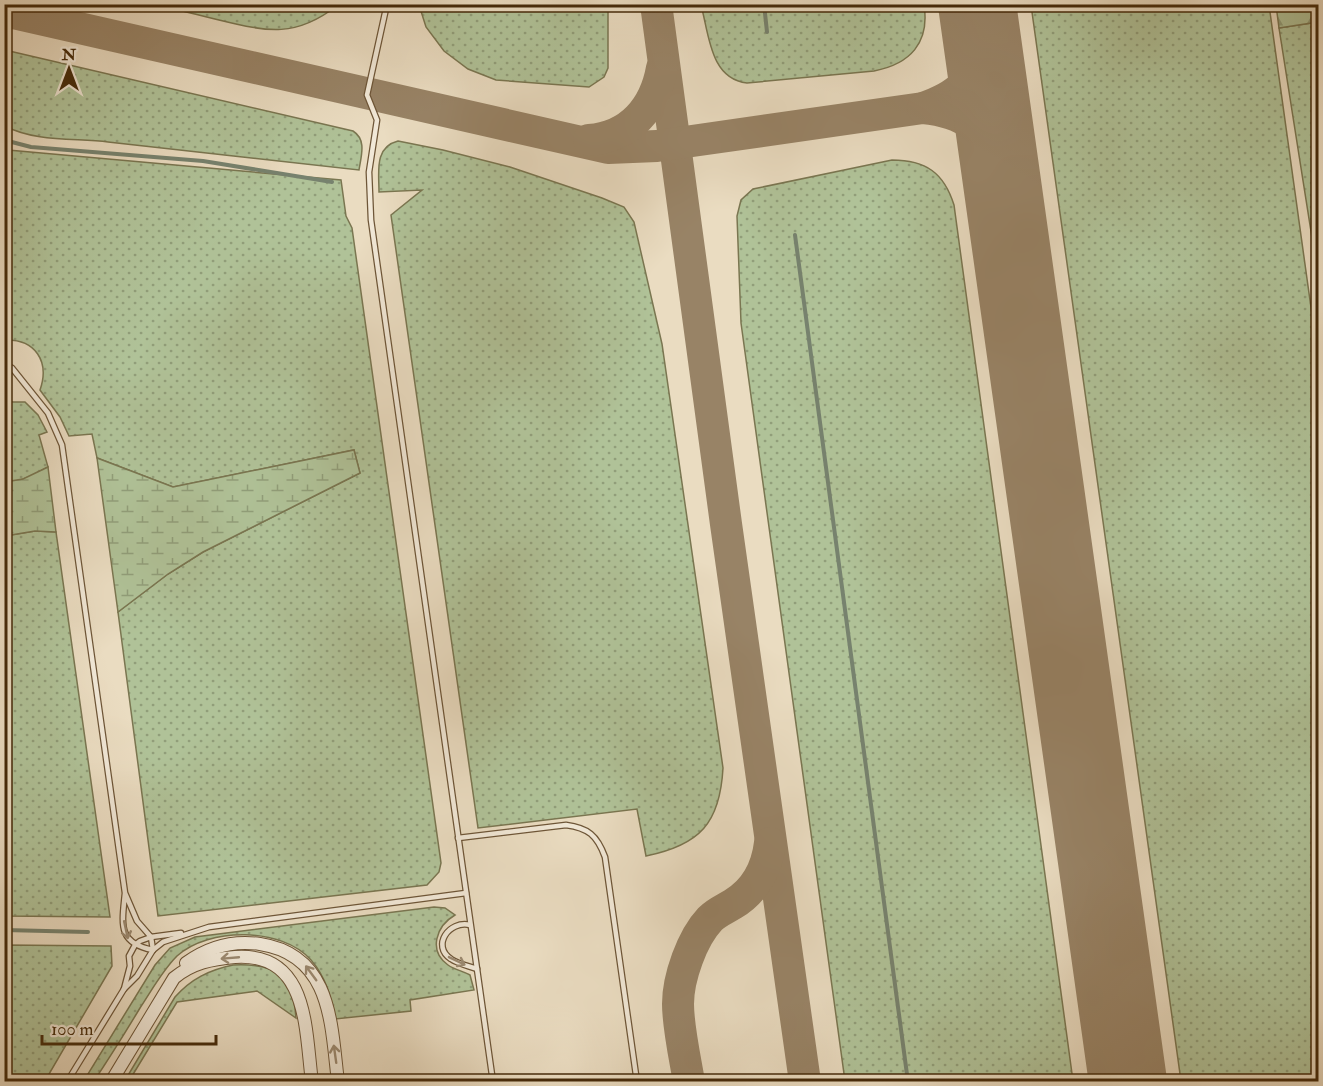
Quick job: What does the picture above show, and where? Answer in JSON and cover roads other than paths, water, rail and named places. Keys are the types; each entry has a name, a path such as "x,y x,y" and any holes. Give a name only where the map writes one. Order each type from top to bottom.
{"street":[{"path":"111,1082 185,963 201,952 237,943 268,945 283,949 308,967 325,997 338,1082"},
{"path":"174,978 184,970 202,962 239,957 266,961 286,974 297,990 302,1008 312,1082"}],"lane":[{"path":"387,4 367,95 377,120 369,172 371,220 493,1082"},
{"path":"12,369 48,413 62,446 125,893 123,914 125,935 128,941 135,945 153,950"},
{"path":"458,838 566,825 579,827 591,833 600,843 605,857 637,1082"},
{"path":"125,893 137,921 151,937 154,944 153,950"},
{"path":"124,989 137,976 153,950 163,942 191,932 209,927 466,893"},
{"path":"470,925 458,924 452,927 444,936 443,948 451,959 477,969"},
{"path":"67,1082 124,989 129,975 129,956 135,945 151,937 191,932"}],"waterway":[{"path":"764,4 767,32"},
{"path":"4,140 31,147 203,161 332,182"},
{"path":"795,235 908,1082"},
{"path":"4,930 88,932"}]}
